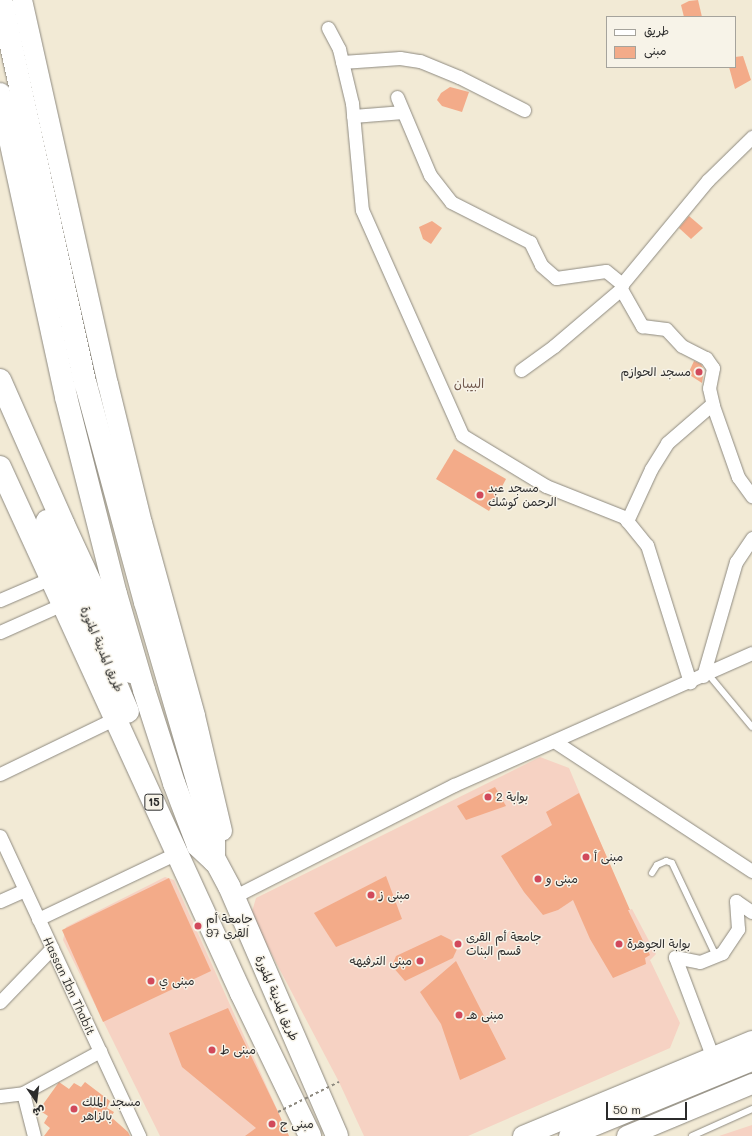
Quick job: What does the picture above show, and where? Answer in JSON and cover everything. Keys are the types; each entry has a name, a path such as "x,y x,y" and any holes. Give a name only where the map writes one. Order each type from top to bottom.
{"highway":[{"path":"1,0 86,384 145,602 214,838 214,861"},
{"path":"0,94 66,397 116,594 144,690 174,783 198,846 214,861"},
{"path":"0,380 64,525 134,677 214,861"},
{"name":"طريق المدينة المنورة","path":"0,404 60,555 89,618 192,861 196,895"},
{"name":"طريق المدينة المنورة","path":"0,468 196,895 310,1136"},
{"name":"طريق المدينة المنورة","path":"214,861 231,892 334,1127"}],"main road":[{"path":"22,0 108,384 142,523 195,716 221,827 231,892"},
{"path":"523,1136 752,1041"},
{"path":"569,1136 752,1061"},
{"path":"600,1136 752,1073"},
{"path":"627,1136 752,1084"},
{"path":"334,1127 344,1136"}],"street":[{"path":"328,28 339,48 352,103 362,210 462,435 546,486 624,517 647,546 690,682"},
{"path":"342,62 400,58 420,61 459,77 524,110"},
{"path":"397,97 430,174 451,202 530,242 541,265 556,278 606,272 622,286 642,326 666,330 682,346 706,358 713,368 709,388 712,404 738,477 752,496"},
{"path":"353,116 403,112"},
{"path":"521,370 554,346 622,286 708,180 752,136"},
{"path":"627,521 651,469 666,443 712,404"},
{"path":"706,675 736,562 752,538"},
{"path":"0,600 51,578"},
{"path":"0,632 63,604"},
{"path":"231,892 454,785 706,675 752,653"},
{"path":"0,774 116,718"},
{"path":"554,741 752,871"},
{"name":"Hassan Ibn Thabit","path":"0,836 139,1136"},
{"path":"38,918 177,853"},
{"path":"0,900 25,890"},
{"path":"713,1058 675,957 700,962 722,953 738,929 736,901 752,912"},
{"path":"0,1002 52,948"},
{"path":"0,1096 23,1093 100,1051"},
{"path":"23,1093 34,1136"}],"lane":[{"path":"706,675 752,727"},
{"path":"652,873 657,865 666,860 672,863 716,956"},
{"path":"692,1136 752,1108"}],"path":[{"path":"278,1112 339,1082"}],"shaded area":[{"name":"جامعة أم القرى قسم البنات","path":"540,757 569,768 629,910 632,909 656,954 650,960 680,1023 670,1048 468,1136 364,1136 339,1082 251,915 256,898"},
{"name":"مبنى ي","path":"165,877 174,880 289,1136 160,1136 63,940 66,927"},
{"path":"752,1125 752,1136 719,1136"}],"building":[{"path":"698,0 702,16 684,16 681,5 689,1"},
{"path":"743,56 751,80 735,89 729,68 736,68 736,57"},
{"path":"450,87 469,92 462,112 442,106 437,100 441,93"},
{"path":"689,216 703,228 691,239 679,228"},
{"path":"432,221 442,228 431,244 423,239 419,227"},
{"path":"694,361 701,364 704,370 702,383 688,374"},
{"name":"مسجد عبد الرحمن كوشك","path":"454,449 506,479 489,511 436,479"},
{"name":"بوابة 2","path":"495,787 506,806 466,820 457,806"},
{"path":"579,793 630,910 628,910 650,955 645,958 646,964 613,978 590,939 573,900 558,910 543,915 524,892 501,856 552,825 546,812"},
{"name":"مبنى ز","path":"386,876 402,919 336,947 314,913"},
{"name":"مبنى ي","path":"169,878 211,971 103,1022 62,930"},
{"name":"مبنى الترفيهه","path":"441,935 451,940 457,949 453,958 405,981 392,966 396,956"},
{"name":"مبنى هـ","path":"456,961 506,1059 460,1080 441,1024 420,992"},
{"name":"مبنى ط","path":"228,1008 289,1136 245,1136 256,1128 182,1067 169,1033"},
{"name":"مسجد الملك بالزاهر","path":"59,1082 69,1089 74,1083 81,1087 85,1082 110,1101 107,1108 114,1112 111,1117 128,1132 130,1136 44,1136 50,1128 44,1123 48,1116 39,1110"}],"place":[{"name":"مسجد الحوازم","path":"699,372"},
{"name":"مسجد عبد الرحمن كوشك","path":"480,495"},
{"name":"بوابة 2","path":"488,797"},
{"name":"مبنى أ","path":"586,857"},
{"name":"مبنى و","path":"538,879"},
{"name":"مبنى ز","path":"371,895"},
{"name":"جامعة أم القرى 97","path":"198,926"},
{"name":"جامعة أم القرى قسم البنات","path":"458,944"},
{"name":"بوابة الجوهرة","path":"619,944"},
{"name":"مبنى الترفيهه","path":"420,961"},
{"name":"مبنى ي","path":"151,981"},
{"name":"مبنى هـ","path":"459,1015"},
{"name":"مبنى ط","path":"212,1050"},
{"name":"مسجد الملك بالزاهر","path":"74,1109"},
{"name":"مبنى ح","path":"272,1124"}],"district":[{"name":"البيبان","path":"469,383"}]}
